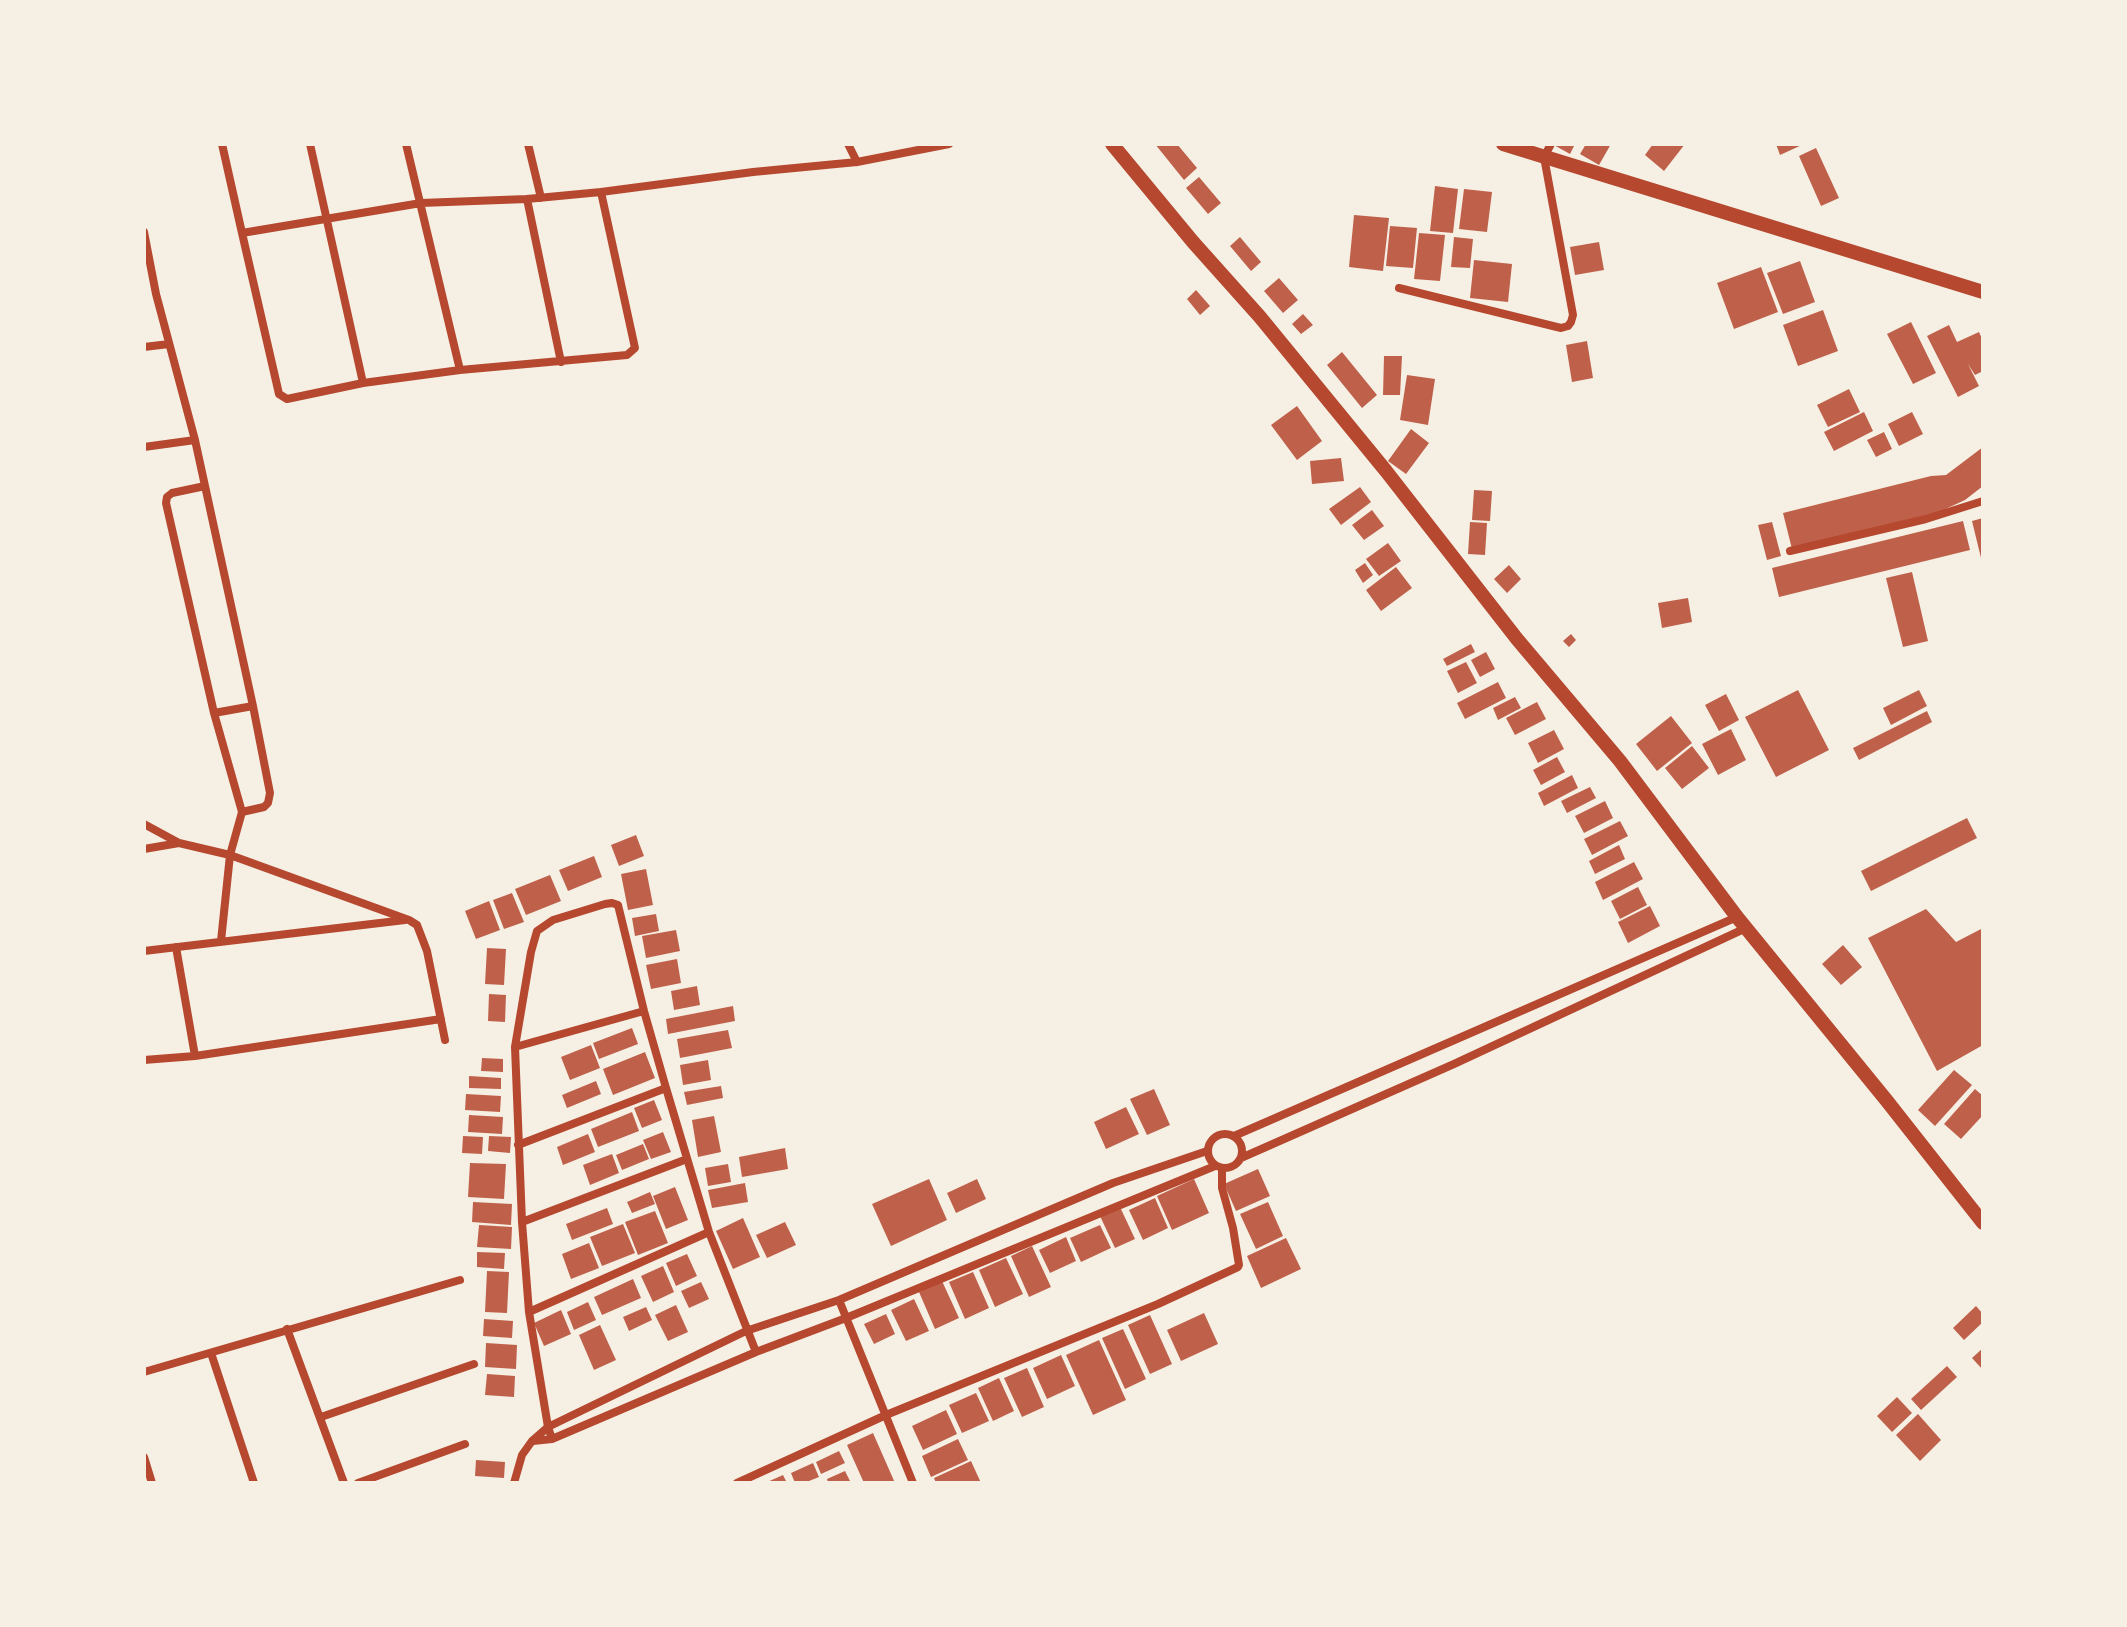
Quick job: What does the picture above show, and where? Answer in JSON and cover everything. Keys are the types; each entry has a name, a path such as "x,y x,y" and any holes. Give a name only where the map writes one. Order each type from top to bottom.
{"street":[{"path":"222,144 279,394 287,399 363,383 460,370 627,355 635,348 601,192"},
{"path":"310,144 363,383"},
{"path":"406,144 460,370"},
{"path":"528,144 541,198"},
{"path":"848,144 857,162"},
{"path":"242,233 421,203 527,199 601,192 857,162 949,144"},
{"path":"1112,144 1386,471 1517,639 1620,761 1742,922 1983,1223"},
{"path":"1503,144 1547,151 1553,159 1983,292"},
{"path":"1399,288 1561,328 1568,326 1573,315 1547,151"},
{"path":"527,199 561,362"},
{"path":"144,232 156,294 195,440 270,793 264,807 242,812"},
{"path":"144,347 169,344"},
{"path":"144,447 195,440"},
{"path":"205,486 172,493 166,503 214,713 242,812 230,855 221,941"},
{"path":"1790,551 1926,519 1983,501"},
{"path":"214,713 253,706"},
{"path":"144,824 179,843 230,855 417,925 427,951 445,1040"},
{"path":"144,849 179,843"},
{"path":"552,1439 529,1312 515,1047 537,931 553,920 605,904 618,905 621,910 644,1011 709,1232 756,1352"},
{"path":"144,951 409,920"},
{"path":"737,1483 886,1415 1158,1304 1238,1267 1233,1228 1219,1168 1211,1162 1207,1151 1218,1134 1234,1136 1742,922"},
{"path":"532,1441 552,1439 756,1352 1219,1168 1236,1164 1241,1158 1454,1064 1742,922"},
{"path":"176,947 195,1056"},
{"path":"515,1047 644,1011"},
{"path":"144,1060 195,1056 441,1019"},
{"path":"1445,1045 1454,1064"},
{"path":"518,1145 666,1088"},
{"path":"1234,1136 1241,1146 1241,1158"},
{"path":"514,1483 522,1455 548,1427 746,1331 839,1300 1113,1183 1207,1151"},
{"path":"522,1222 687,1159"},
{"path":"529,1312 709,1232"},
{"path":"144,1372 460,1280"},
{"path":"839,1300 913,1483"},
{"path":"287,1329 344,1483"},
{"path":"211,1353 254,1483"},
{"path":"321,1417 474,1364"},
{"path":"358,1483 465,1444"},
{"path":"144,1457 152,1483"}],"building":[{"path":"1155,144 1177,144 1197,168 1184,180"},
{"path":"1552,144 1575,144 1570,154"},
{"path":"1586,144 1611,144 1599,165 1580,154"},
{"path":"1653,144 1685,144 1664,171 1645,155"},
{"path":"1776,144 1804,144 1780,155"},
{"path":"1816,148 1839,198 1821,206 1799,156"},
{"path":"1199,177 1221,203 1208,214 1186,188"},
{"path":"1435,186 1458,189 1453,233 1430,231"},
{"path":"1464,189 1492,192 1487,232 1459,229"},
{"path":"1354,215 1389,218 1383,271 1349,267"},
{"path":"1390,226 1417,228 1413,268 1386,266"},
{"path":"1419,233 1445,235 1440,281 1414,279"},
{"path":"1240,237 1261,262 1251,271 1230,246"},
{"path":"1454,237 1473,239 1470,268 1451,267"},
{"path":"1599,242 1604,270 1575,275 1570,247"},
{"path":"1474,260 1512,264 1508,302 1470,298"},
{"path":"1800,261 1815,302 1783,314 1767,273"},
{"path":"1761,267 1778,312 1734,329 1717,283"},
{"path":"1279,278 1298,300 1283,313 1264,291"},
{"path":"1196,290 1210,306 1200,315 1187,299"},
{"path":"1823,310 1838,351 1798,366 1783,325"},
{"path":"1303,314 1313,325 1301,334 1292,324"},
{"path":"1911,322 1936,373 1913,384 1887,334"},
{"path":"1949,325 1957,342 1979,332 1983,341 1983,371 1975,375 1968,364 1979,386 1958,397 1927,336"},
{"path":"1587,341 1593,378 1572,382 1566,345"},
{"path":"1342,352 1377,395 1362,408 1327,365"},
{"path":"1384,356 1402,356 1400,395 1383,395"},
{"path":"1407,375 1435,379 1428,425 1400,420"},
{"path":"1849,389 1860,412 1828,427 1817,405"},
{"path":"1297,406 1322,441 1297,460 1271,425"},
{"path":"1864,412 1873,431 1834,451 1824,432"},
{"path":"1912,412 1923,434 1899,446 1888,424"},
{"path":"1411,429 1429,443 1406,474 1388,461"},
{"path":"1884,432 1892,449 1876,457 1867,440"},
{"path":"1983,447 1983,486 1965,500 1939,512 1792,549 1783,513 1931,476 1946,475"},
{"path":"1341,458 1344,481 1312,484 1310,461"},
{"path":"1360,487 1371,502 1341,525 1329,509"},
{"path":"1474,490 1492,491 1490,521 1472,520"},
{"path":"1372,510 1384,526 1364,540 1352,525"},
{"path":"1983,518 1983,562 1982,562 1972,521"},
{"path":"1963,521 1970,550 1779,597 1772,568"},
{"path":"1470,522 1487,523 1485,555 1468,554"},
{"path":"1772,522 1781,556 1767,560 1758,525"},
{"path":"1388,543 1401,561 1379,576 1366,559"},
{"path":"1365,563 1373,575 1363,583 1355,570"},
{"path":"1509,565 1521,579 1507,593 1494,579"},
{"path":"1396,567 1412,588 1381,611 1366,590"},
{"path":"1912,572 1928,641 1903,647 1886,578"},
{"path":"1688,598 1692,622 1662,628 1658,603"},
{"path":"1571,634 1576,640 1569,647 1563,641"},
{"path":"1471,644 1475,652 1447,666 1443,659"},
{"path":"1486,652 1495,669 1480,677 1471,660"},
{"path":"1466,662 1477,683 1458,693 1447,671"},
{"path":"1498,682 1506,698 1465,719 1457,703"},
{"path":"1798,690 1829,750 1776,777 1745,717"},
{"path":"1919,690 1927,706 1891,725 1883,708"},
{"path":"1726,694 1739,720 1719,731 1705,705"},
{"path":"1515,697 1521,708 1498,720 1493,708"},
{"path":"1537,702 1546,719 1515,735 1506,718"},
{"path":"1927,711 1932,722 1859,760 1853,748"},
{"path":"1671,716 1692,743 1657,771 1636,744"},
{"path":"1731,729 1746,760 1718,775 1702,744"},
{"path":"1554,730 1564,749 1538,763 1528,743"},
{"path":"1692,746 1709,768 1682,789 1665,768"},
{"path":"1557,757 1565,772 1541,785 1533,770"},
{"path":"1572,775 1578,788 1544,806 1538,793"},
{"path":"1590,787 1596,798 1567,813 1561,801"},
{"path":"1605,801 1613,818 1584,833 1575,816"},
{"path":"1967,818 1977,838 1871,891 1861,871"},
{"path":"1620,821 1628,836 1592,855 1584,839"},
{"path":"636,835 644,856 619,866 611,845"},
{"path":"1619,845 1625,859 1595,874 1589,861"},
{"path":"594,856 602,877 568,891 559,870"},
{"path":"1634,862 1643,879 1603,900 1595,882"},
{"path":"646,869 653,905 628,910 621,874"},
{"path":"550,875 561,901 526,915 515,889"},
{"path":"1638,887 1647,905 1620,919 1611,901"},
{"path":"512,893 524,922 504,929 493,900"},
{"path":"489,901 500,930 476,939 465,911"},
{"path":"1650,906 1660,926 1628,943 1618,922"},
{"path":"1926,909 1956,942 1983,928 1983,1045 1937,1071 1868,938"},
{"path":"656,914 659,931 635,936 632,918"},
{"path":"676,930 680,951 646,958 642,936"},
{"path":"1843,945 1862,967 1841,985 1822,964"},
{"path":"487,948 506,949 504,985 485,984"},
{"path":"677,959 681,983 651,989 646,965"},
{"path":"697,986 700,1005 674,1010 671,991"},
{"path":"489,994 506,995 505,1022 488,1021"},
{"path":"733,1006 735,1021 668,1034 666,1019"},
{"path":"632,1028 638,1044 599,1059 593,1043"},
{"path":"728,1030 732,1048 680,1058 677,1039"},
{"path":"591,1045 600,1068 570,1080 561,1057"},
{"path":"645,1052 655,1078 613,1095 603,1069"},
{"path":"482,1058 503,1059 503,1072 481,1071"},
{"path":"708,1060 711,1080 683,1085 680,1065"},
{"path":"1954,1070 1972,1085 1935,1126 1918,1110"},
{"path":"469,1076 501,1078 501,1089 469,1088"},
{"path":"596,1081 601,1094 567,1108 562,1095"},
{"path":"721,1086 723,1098 687,1105 684,1092"},
{"path":"1154,1089 1170,1125 1147,1135 1130,1099"},
{"path":"1975,1089 1983,1096 1983,1115 1961,1139 1944,1124"},
{"path":"466,1094 501,1096 500,1112 465,1110"},
{"path":"654,1100 662,1120 642,1128 634,1108"},
{"path":"1126,1107 1139,1134 1106,1149 1094,1122"},
{"path":"632,1112 639,1131 598,1147 591,1129"},
{"path":"469,1115 503,1117 502,1134 468,1132"},
{"path":"714,1116 721,1152 698,1157 692,1120"},
{"path":"663,1132 671,1152 651,1159 643,1140"},
{"path":"588,1134 595,1152 563,1165 557,1147"},
{"path":"463,1136 483,1137 482,1154 462,1153"},
{"path":"489,1136 511,1137 510,1153 488,1151"},
{"path":"643,1144 649,1159 622,1170 616,1155"},
{"path":"785,1148 788,1169 742,1177 739,1157"},
{"path":"612,1154 619,1173 590,1185 583,1165"},
{"path":"470,1163 506,1164 504,1199 468,1197"},
{"path":"728,1164 731,1182 708,1186 705,1168"},
{"path":"1258,1169 1270,1196 1236,1211 1224,1184"},
{"path":"929,1179 947,1220 891,1246 872,1204"},
{"path":"977,1179 986,1199 956,1213 947,1193"},
{"path":"1194,1179 1209,1213 1172,1230 1157,1196"},
{"path":"745,1183 748,1202 712,1208 708,1190"},
{"path":"675,1187 688,1220 666,1229 653,1196"},
{"path":"650,1192 655,1204 632,1213 627,1202"},
{"path":"1155,1198 1168,1228 1143,1240 1129,1210"},
{"path":"473,1202 512,1204 511,1225 472,1222"},
{"path":"1268,1202 1283,1236 1256,1249 1240,1214"},
{"path":"1120,1207 1135,1239 1115,1248 1100,1216"},
{"path":"607,1208 613,1224 572,1240 566,1224"},
{"path":"655,1211 668,1243 638,1255 625,1222"},
{"path":"743,1218 760,1257 733,1269 716,1231"},
{"path":"785,1222 796,1245 767,1258 756,1235"},
{"path":"623,1224 635,1253 602,1266 590,1237"},
{"path":"479,1225 512,1227 511,1249 477,1247"},
{"path":"1100,1225 1111,1248 1081,1262 1070,1238"},
{"path":"1066,1237 1076,1261 1050,1273 1039,1250"},
{"path":"1286,1238 1301,1269 1261,1288 1247,1256"},
{"path":"589,1243 599,1268 571,1279 562,1254"},
{"path":"1032,1246 1051,1287 1029,1297 1011,1256"},
{"path":"477,1252 505,1253 504,1269 477,1267"},
{"path":"687,1254 697,1276 676,1286 666,1263"},
{"path":"1006,1258 1023,1294 995,1307 979,1270"},
{"path":"663,1266 674,1292 653,1302 641,1276"},
{"path":"487,1271 509,1272 507,1313 485,1312"},
{"path":"973,1272 989,1308 965,1319 949,1282"},
{"path":"633,1279 641,1298 602,1315 594,1297"},
{"path":"942,1281 959,1318 935,1329 919,1292"},
{"path":"701,1282 709,1299 689,1308 681,1291"},
{"path":"914,1299 929,1331 906,1341 891,1310"},
{"path":"588,1302 596,1320 574,1330 567,1312"},
{"path":"676,1305 688,1332 668,1341 655,1315"},
{"path":"1976,1306 1983,1314 1983,1322 1964,1340 1953,1328"},
{"path":"646,1307 652,1320 629,1331 623,1317"},
{"path":"561,1310 571,1334 544,1346 534,1323"},
{"path":"1204,1313 1218,1344 1181,1361 1167,1330"},
{"path":"886,1314 895,1334 874,1344 864,1324"},
{"path":"1150,1315 1172,1364 1150,1374 1128,1325"},
{"path":"484,1319 513,1321 512,1338 483,1336"},
{"path":"600,1325 616,1360 594,1370 579,1335"},
{"path":"1123,1329 1146,1379 1125,1389 1102,1338"},
{"path":"1099,1340 1126,1400 1093,1415 1066,1355"},
{"path":"486,1343 517,1345 516,1369 485,1367"},
{"path":"1983,1348 1983,1370 1972,1358"},
{"path":"1061,1355 1075,1386 1047,1399 1033,1368"},
{"path":"1947,1366 1957,1377 1921,1410 1911,1399"},
{"path":"1027,1368 1044,1407 1022,1417 1004,1378"},
{"path":"487,1374 515,1376 514,1397 485,1395"},
{"path":"999,1378 1014,1411 993,1421 978,1388"},
{"path":"976,1393 989,1421 962,1433 949,1405"},
{"path":"1897,1397 1912,1413 1892,1432 1877,1416"},
{"path":"946,1410 957,1434 923,1450 912,1426"},
{"path":"1918,1414 1941,1440 1920,1461 1896,1435"},
{"path":"873,1433 895,1483 864,1483 847,1445"},
{"path":"958,1439 968,1460 931,1477 922,1456"},
{"path":"839,1451 845,1463 821,1474 816,1462"},
{"path":"476,1460 505,1462 504,1478 475,1476"},
{"path":"971,1461 981,1483 936,1483 934,1478"},
{"path":"813,1463 819,1477 795,1483 791,1473"},
{"path":"845,1471 851,1483 828,1483 827,1479"},
{"path":"783,1475 787,1483 765,1483"}]}
